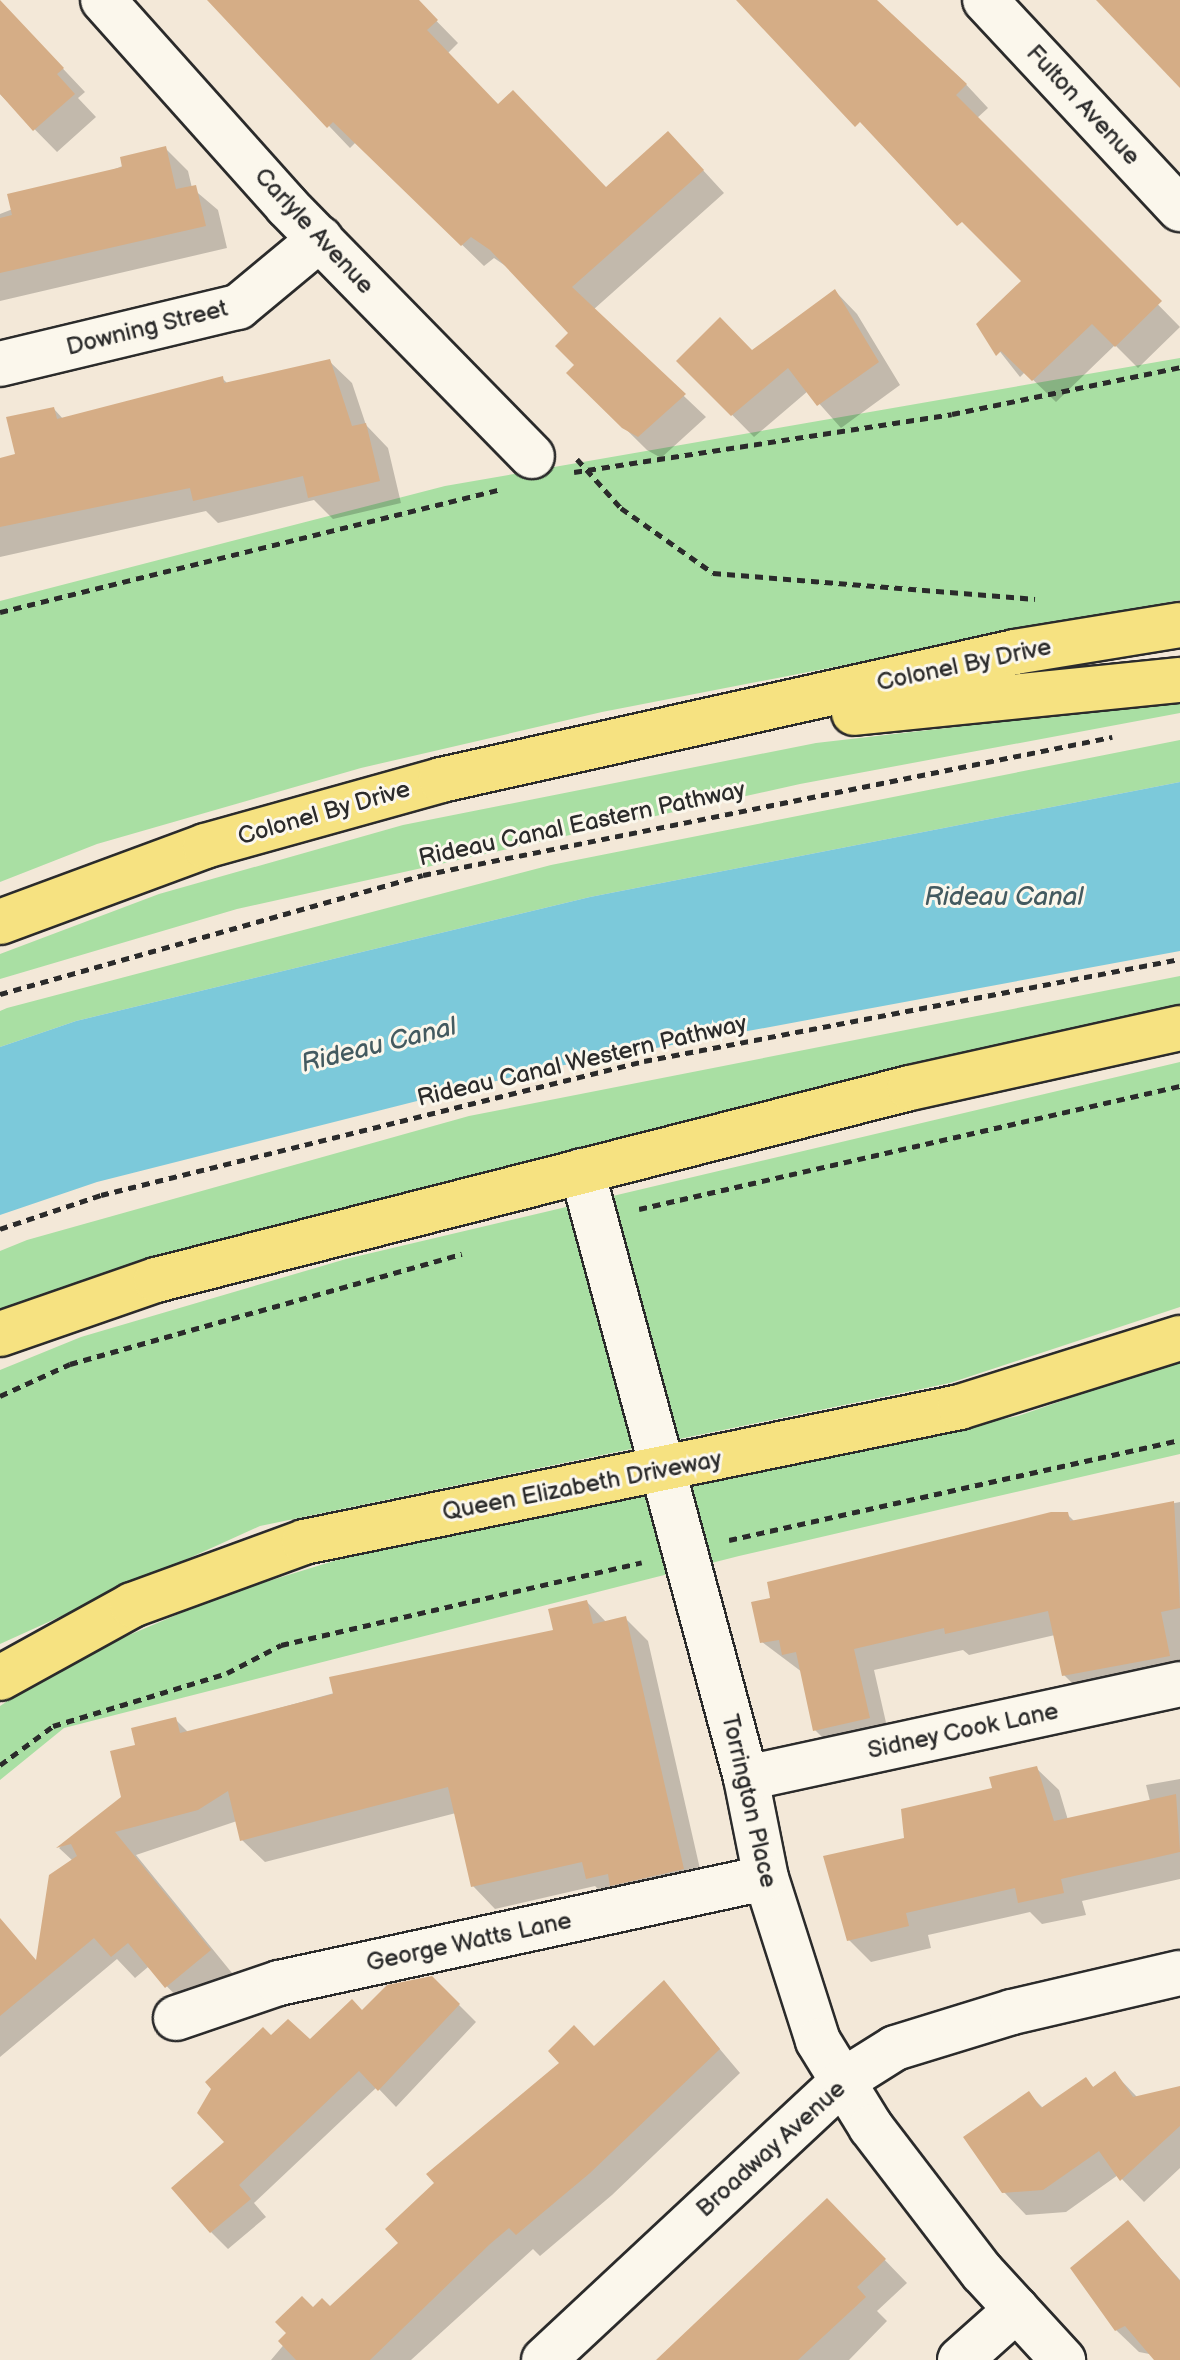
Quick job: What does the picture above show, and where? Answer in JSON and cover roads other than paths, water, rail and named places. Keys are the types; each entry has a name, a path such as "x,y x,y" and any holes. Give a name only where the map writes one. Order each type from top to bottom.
{"main road":[{"name":"Colonel By Drive","path":"0,922 205,846 441,780 1015,652 1180,625"},
{"name":"Colonel By Drive","path":"656,733 1180,680"},
{"path":"0,1334 156,1280 582,1171 1180,1028"},
{"name":"Queen Elizabeth Driveway","path":"0,1678 132,1605 304,1542 662,1471 960,1407 1180,1338"}],"street":[{"name":"Carlyle Avenue","path":"103,0 320,239 539,472"},
{"name":"Fulton Avenue","path":"985,0 1180,209"},
{"name":"Downing Street","path":"0,364 238,307 320,239"},
{"name":"Torrington Place","path":"582,1171 746,1778 766,1878 818,2041 881,2139 1017,2309 1063,2360"},
{"name":"Sidney Cook Lane","path":"746,1778 1180,1684"},
{"name":"George Watts Lane","path":"176,2018 279,1983 766,1878"},
{"name":"Broadway Avenue","path":"544,2360 844,2080 895,2048 1180,1973"},
{"path":"960,2360 1017,2309"}],"water":[{"name":"Rideau Canal","path":"1180,782 1180,951 548,1068 97,1182 0,1215 0,1047 76,1021 590,897"}]}
